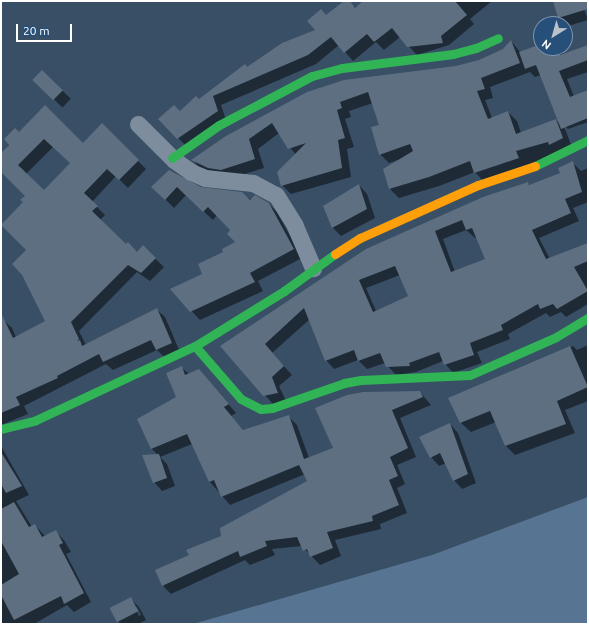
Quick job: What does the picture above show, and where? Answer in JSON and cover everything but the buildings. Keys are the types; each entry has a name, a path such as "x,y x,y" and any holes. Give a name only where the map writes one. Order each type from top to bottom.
{"street":[{"path":"172,158 219,125 289,86 312,76 342,68 453,54 476,48 498,38"},
{"path":"138,124 172,158 198,176 253,184 276,195 295,226 313,268"},
{"path":"1,429 36,420 195,346 284,291 313,268 360,238 414,212 478,185 532,166 588,140"},
{"path":"195,346 241,399 261,409 272,408 326,388 350,382 458,377 470,374 556,337 588,318"}],"water":[{"path":"588,497 588,624 193,624 432,555"}],"traffic: fast":[{"path":"172,158 219,125 312,76 342,68 453,54 476,48 498,38"},
{"path":"535,166 588,140"},
{"path":"1,429 36,420 195,346 284,291 335,254"},
{"path":"195,346 241,399 261,409 272,408 344,383 361,380 470,375 556,337 588,318"}],"traffic: slow":[{"path":"335,254 360,238 478,185 535,166"}]}
